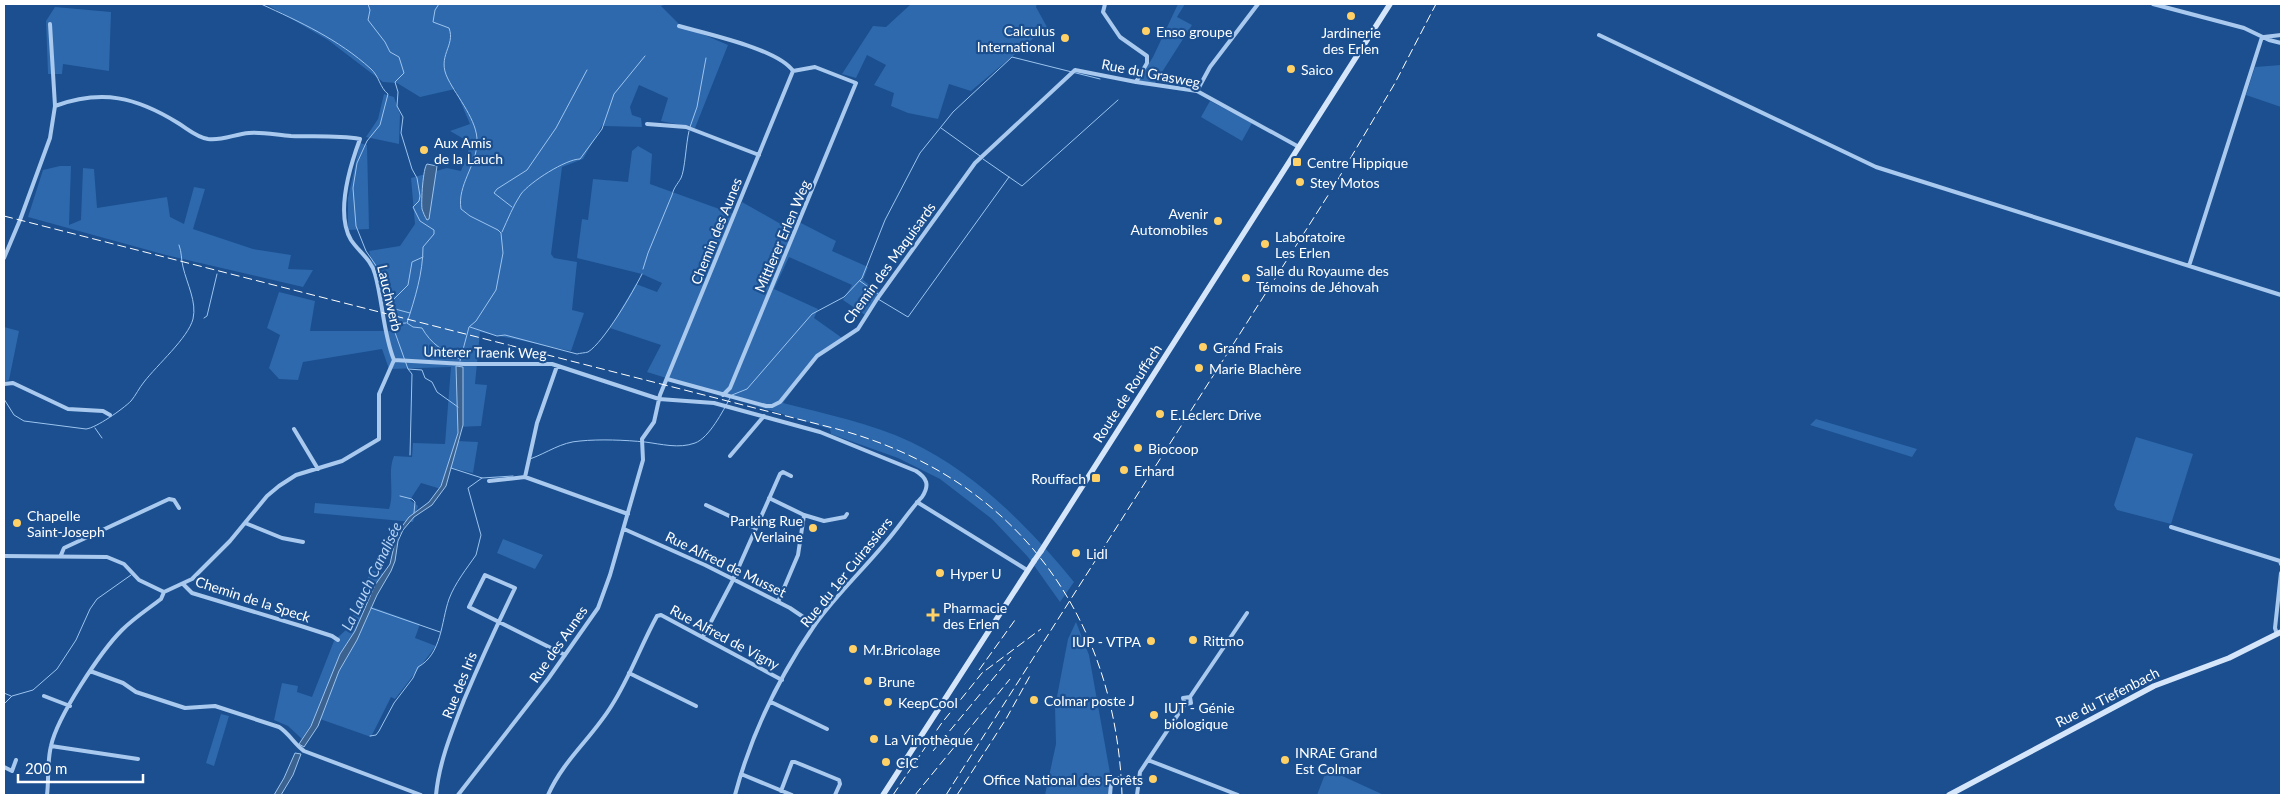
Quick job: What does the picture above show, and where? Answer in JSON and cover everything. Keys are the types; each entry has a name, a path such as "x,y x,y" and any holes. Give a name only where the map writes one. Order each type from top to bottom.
{"main road":[{"name":"Route de Rouffach","path":"883,795 1390,4"},
{"name":"Rue du Tiefenbach","path":"1949,795 2154,686 2229,658 2279,633"}],"street":[{"path":"1105,4 1103,12 1120,37 1147,56 1147,63 1136,82"},
{"path":"1197,92 1210,66 1258,4"},
{"path":"2153,4 2244,28 2281,43"},
{"path":"4,258 50,138 54,106 50,24"},
{"path":"679,26 773,55 782,59 793,71"},
{"path":"1599,35 1876,167 2281,295"},
{"path":"2262,36 2281,35"},
{"path":"2188,266 2262,36"},
{"name":"Mittlerer Erlen Weg","path":"723,395 728,392 734,379 856,83 815,67 793,71"},
{"name":"Rue du Grasweg","path":"1075,70 1197,92 1299,147"},
{"name":"Chemin des Maquisards","path":"667,379 769,406 777,404 817,356 858,330 877,299 975,163 1075,70"},
{"name":"Chemin des Aunes","path":"659,400 793,71"},
{"name":"Lauchwerb","path":"54,106 93,97 121,97 140,103 197,136 209,139 251,133 292,136 320,135 360,139 350,165 345,227 352,240 372,263 388,343 394,360"},
{"path":"646,124 686,127 759,155"},
{"path":"183,584 192,580 202,570 267,496 279,486 296,476 342,461 379,438 379,394 394,360"},
{"name":"Unterer Traenk Weg","path":"394,360 456,364 474,362 556,366 659,400 726,406 764,416"},
{"path":"525,477 538,423 556,366"},
{"path":"5,383 13,383 68,409 103,411 110,415"},
{"name":"Rue des Aunes","path":"458,795 565,655 598,608 624,529 643,460 642,440 654,422 659,400"},
{"path":"730,456 764,416"},
{"name":"Rue du 1er Cuirassiers","path":"735,795 740,774 770,702 815,625 888,540 926,490 927,482 924,476 916,471 820,432 764,416"},
{"path":"294,429 318,469"},
{"path":"703,637 733,580 780,474 783,472 791,476"},
{"path":"489,481 525,477 628,514"},
{"path":"769,498 804,515 824,521 845,517 848,514"},
{"path":"61,555 64,548 168,499 174,500 179,508"},
{"path":"917,502 1027,570"},
{"path":"706,505 755,528"},
{"path":"778,602 798,555 804,515"},
{"path":"245,523 282,538 303,542"},
{"path":"2171,527 2280,561 2281,564"},
{"name":"Rue Alfred de Musset","path":"624,529 705,565 778,602 815,625"},
{"path":"4,556 96,555 115,559 124,564 139,580 164,592"},
{"path":"2279,633 2275,628 2281,573"},
{"name":"Rue des Iris","path":"436,795 440,767 446,749 515,588 485,575 469,607 499,622"},
{"name":"Chemin de la Speck","path":"47,795 51,746 70,706 90,671 123,629 161,598 164,592 183,584 192,593 309,628 338,640"},
{"path":"1137,795 1138,777 1148,760 1185,704 1191,703 1190,697 1247,613"},
{"name":"Rue Alfred de Vigny","path":"629,673 642,642 657,616 661,615 782,680"},
{"path":"499,622 565,655"},
{"path":"90,671 123,684 136,692 185,708 215,706 278,727 285,730 297,746 304,751 421,795"},
{"path":"548,795 566,762 591,734 612,706 629,673 696,706"},
{"path":"44,696 70,706"},
{"path":"770,702 827,729"},
{"path":"51,746 138,759"},
{"path":"4,767 12,771 16,760"},
{"path":"1148,760 1238,795"},
{"path":"781,791 792,762 795,762 839,780 840,784 836,795"},
{"path":"740,774 792,795"},
{"path":"1110,795 1110,783 1114,778 1138,777"}],"shaded area":[{"path":"266,4 667,4 661,6 679,24 728,45 695,128 661,121 668,98 639,85 630,107 632,115 641,118 642,127 604,126 603,124 583,159 562,167 551,254 554,258 577,262 572,310 584,313 571,351 480,332 475,384 487,385 481,426 458,427 457,441 478,442 473,473 448,467 441,489 421,483 410,500 418,506 413,522 314,513 315,503 389,509 391,502 391,469 394,456 412,457 413,443 445,444 451,367 389,369 382,349 303,362 298,380 279,379 269,368 280,335 267,328 279,292 315,301 310,331 397,331 398,314 384,307 369,251 400,246 415,224 411,178 447,168 461,171 471,143 450,131 470,124 455,89 420,97 397,83 383,82 328,40"},
{"path":"911,4 1037,4 1036,7 1047,27 971,91 949,84 938,119 908,113 891,106 894,93 874,85 886,65 867,55 856,78 842,74 873,26 886,27"},
{"path":"1178,4 1185,4 1177,17 1192,25 1155,83 1138,81 1153,57"},
{"path":"55,7 111,12 109,71 63,64 62,74 48,74 46,21"},
{"path":"2281,65 2281,107 2246,95 2255,67"},
{"path":"384,94 394,97 400,114 399,144 366,137 378,119"},
{"path":"1210,101 1252,123 1242,141 1201,117"},
{"path":"360,143 367,145 369,229 348,230 348,198"},
{"path":"638,146 652,154 650,184 736,215 742,202 793,231 799,222 836,241 832,251 868,267 863,280 880,293 868,317 843,300 852,285 789,257 774,289 818,309 814,318 845,340 815,359 783,403 848,419 896,435 958,469 1020,522 1074,582 1060,602 1028,557 992,519 940,479 898,458 831,434 830,429 647,372 661,345 610,328 636,284 657,292 662,283 642,274 577,258 582,219 588,220 593,179 628,182 632,151"},
{"path":"427,164 437,166 429,219 427,220 422,210 422,192"},
{"path":"60,166 71,166 69,225 81,220 83,168 94,169 97,208 167,197 170,217 184,224 194,187 205,189 193,229 253,249 291,255 288,269 313,270 303,287 166,255 28,217 43,170"},
{"path":"4,327 19,331 9,380 4,382"},
{"path":"456,366 463,367 463,425 446,486 432,505 414,517 403,530 398,541 395,561 391,571 377,595 357,640 339,671 318,726 304,747 299,744 311,726 340,654 355,631 375,585 390,564 397,533 409,517 429,502 441,486 458,433"},
{"path":"1816,419 1917,449 1912,457 1810,425"},
{"path":"2136,437 2193,454 2171,524 2117,510 2114,505"},
{"path":"503,539 543,555 535,569 497,553"},
{"path":"371,570 384,574 375,585 355,631 340,654 312,723 302,739 288,726 274,720 282,683 298,686 297,692 312,697 334,641 348,628"},
{"path":"372,607 420,624 415,638 436,646 395,699 391,697 371,737 320,719 339,671 357,640"},
{"path":"1076,622 1089,655 1110,773 1108,795 1045,795 1056,744 1055,707 1068,639"},
{"path":"221,714 229,716 214,766 206,763"},
{"path":"295,753 301,754 293,775 281,795 274,795 284,778"},
{"path":"1327,769 1384,795 1317,795"}],"waterway":[{"path":"261,4 332,40 358,58 374,72 383,89 388,94 380,125 367,141 357,163 353,188 356,226 366,251 377,267 385,301 392,301"},
{"path":"368,4 370,10 368,20 385,42 390,52 399,57 404,73 395,82 398,92 397,106 403,117 401,133 412,169 417,178 420,196 419,201 413,207 420,221 434,230 434,234 423,247 420,276 407,323 413,327 422,328 438,346 460,359"},
{"name":"La Lauch Canalisée","path":"439,4 435,10 433,22 449,28 450,34 444,64 445,71 471,118 477,142 474,159 464,183 461,209 501,233 503,253 496,290 476,321 469,327 460,361"},
{"path":"502,232 521,194 526,189 558,167 580,159 602,129 614,94 645,56"},
{"path":"732,395 747,389 812,314 844,297 862,278 885,220 920,153 953,112 1012,57 1100,79"},
{"path":"690,127 697,107 706,58"},
{"path":"512,207 494,193 497,189 527,170 556,128 587,70"},
{"path":"983,159 1022,186 1118,100"},
{"path":"941,128 980,156"},
{"path":"643,269 674,190 681,178 689,131"},
{"path":"878,299 908,317 1009,177"},
{"path":"4,399 14,415 24,421 86,429 103,422 133,399 142,384 179,343 193,319 193,300 183,267 179,245"},
{"path":"410,313 395,309 392,301 408,285 412,262 423,257"},
{"path":"204,318 207,316 217,274"},
{"path":"470,327 497,336 505,335 577,354 588,352 595,347 610,328 642,274"},
{"path":"860,281 878,294"},
{"path":"406,323 394,324 393,327 408,369 422,370 425,378 432,382 437,392 458,407"},
{"path":"408,369 412,374 410,455"},
{"path":"530,459 560,446 580,441 621,440 676,446 689,445 705,436 720,417 730,398"},
{"path":"95,428 102,438"},
{"path":"451,468 482,478 513,476"},
{"path":"370,736 376,735 394,703 413,678 418,667 432,654 440,637 449,599 461,576 476,555 481,535 468,488 482,478"},
{"path":"400,496 412,499 415,502 414,513"},
{"path":"4,704 12,696 33,690 57,669 76,640 90,609 97,599 131,575"},
{"path":"371,608 440,632"},
{"path":"4,693 11,696"}],"railway":[{"path":"946,795 1334,186 1395,83 1436,4"},
{"path":"4,216 837,429 900,451 955,481 1003,518 1044,562 1076,612 1100,668 1115,729 1122,795"},
{"path":"979,670 1015,620"},
{"path":"893,795 941,724 982,673 1041,629"},
{"path":"933,751 1011,657"},
{"path":"957,795 1006,719 1031,674"},
{"path":"915,795 1010,679"}],"place":[{"name":"Jardinerie des Erlen","path":"1351,16"},
{"name":"Enso groupe","path":"1146,31"},
{"name":"Calculus International","path":"1065,38"},
{"name":"Saico","path":"1291,69"},
{"name":"Aux Amis de la Lauch","path":"424,150"},
{"name":"Centre Hippique","path":"1297,162"},
{"name":"Stey Motos","path":"1300,182"},
{"name":"Avenir Automobiles","path":"1218,221"},
{"name":"Laboratoire Les Erlen","path":"1265,244"},
{"name":"Salle du Royaume des Témoins de Jéhovah","path":"1246,278"},
{"name":"Grand Frais","path":"1203,347"},
{"name":"Marie Blachère","path":"1199,368"},
{"name":"E.Leclerc Drive","path":"1160,414"},
{"name":"Biocoop","path":"1138,448"},
{"name":"Erhard","path":"1124,470"},
{"name":"Rouffach","path":"1096,478"},
{"name":"Chapelle Saint-Joseph","path":"17,523"},
{"name":"Parking Rue Verlaine","path":"813,528"},
{"name":"Lidl","path":"1076,553"},
{"name":"Hyper U","path":"940,573"},
{"name":"Pharmacie des Erlen","path":"933,615"},
{"name":"Rittmo","path":"1193,640"},
{"name":"IUP - VTPA","path":"1151,641"},
{"name":"Mr.Bricolage","path":"853,649"},
{"name":"Brune","path":"868,681"},
{"name":"Colmar poste J","path":"1034,700"},
{"name":"KeepCool","path":"888,702"},
{"name":"IUT - Génie biologique","path":"1154,715"},
{"name":"La Vinothèque","path":"874,739"},
{"name":"INRAE Grand Est Colmar","path":"1285,760"},
{"name":"CIC","path":"886,762"},
{"name":"Office National des Forêts","path":"1153,779"}]}
